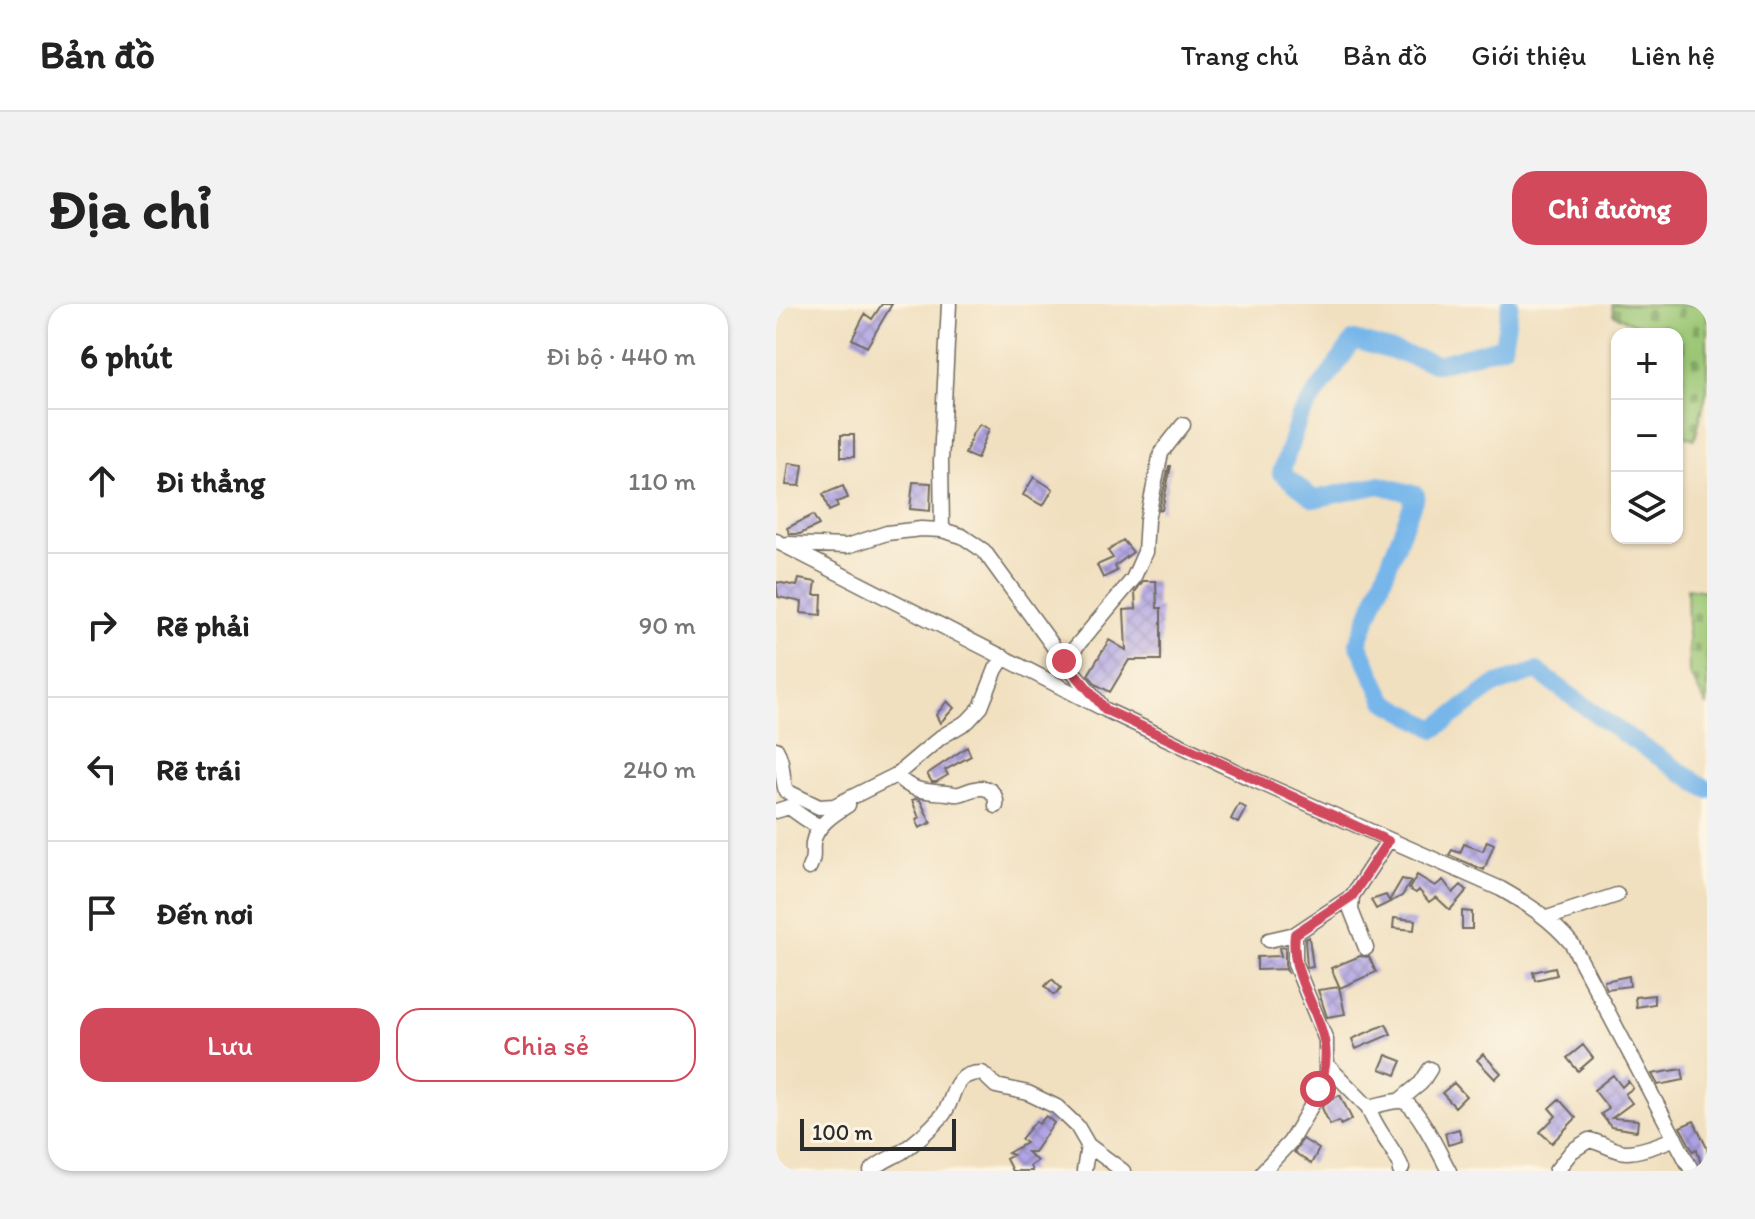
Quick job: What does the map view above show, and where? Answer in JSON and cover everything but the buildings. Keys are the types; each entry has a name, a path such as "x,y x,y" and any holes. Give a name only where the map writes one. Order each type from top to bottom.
{"street":[{"path":"942,530 941,461 949,304"},
{"path":"1064,661 1133,579 1145,552 1147,520 1161,453 1183,425"},
{"path":"779,542 847,546 887,533 942,530 962,536 984,551 1064,661 1106,710"},
{"path":"779,542 1106,710 1388,841 1501,889 1547,918 1572,944 1692,1171"},
{"path":"776,749 782,759 786,791 803,802 819,807 834,806 896,775 941,737 968,721 981,707 1004,657"},
{"path":"896,775 907,786 920,791 957,795 984,788 991,791 997,800 996,806"},
{"path":"809,868 815,855 813,843 820,826 874,784"},
{"path":"776,811 789,807 806,821 820,826"},
{"path":"1269,940 1295,934 1352,896 1388,841"},
{"path":"1547,918 1617,895"},
{"path":"1352,896 1351,910 1366,948"},
{"path":"1263,1171 1301,1125 1313,1103 1326,1064 1326,1040 1295,964 1295,934"},
{"path":"1326,1064 1368,1107 1388,1148 1398,1157 1402,1168 1400,1171"},
{"path":"1368,1107 1399,1101 1415,1089 1430,1069"},
{"path":"871,1171 880,1162 904,1150 944,1114 956,1084 970,1073 982,1073 996,1086 1028,1093 1057,1107 1077,1126 1088,1145 1123,1171"},
{"path":"1399,1101 1406,1103 1415,1113 1449,1171"},
{"path":"1556,1171 1572,1151 1589,1140 1624,1152 1675,1138"},
{"path":"1084,1171 1088,1145"}],"green space":[{"path":"1612,304 1707,305 1707,390 1695,439 1683,436 1683,328 1642,328 1613,314"},
{"path":"1687,588 1707,591 1707,706 1689,673"}],"waterway":[{"path":"1510,304 1503,346 1438,364 1354,340 1299,418 1281,473 1314,499 1380,485 1416,495 1358,643 1385,701 1435,729 1494,685 1537,671 1609,724 1707,789"}],"route":[{"path":"1064,661 1106,710 1388,841 1352,896 1295,934 1295,964 1326,1040 1326,1072 1318,1089"}]}
